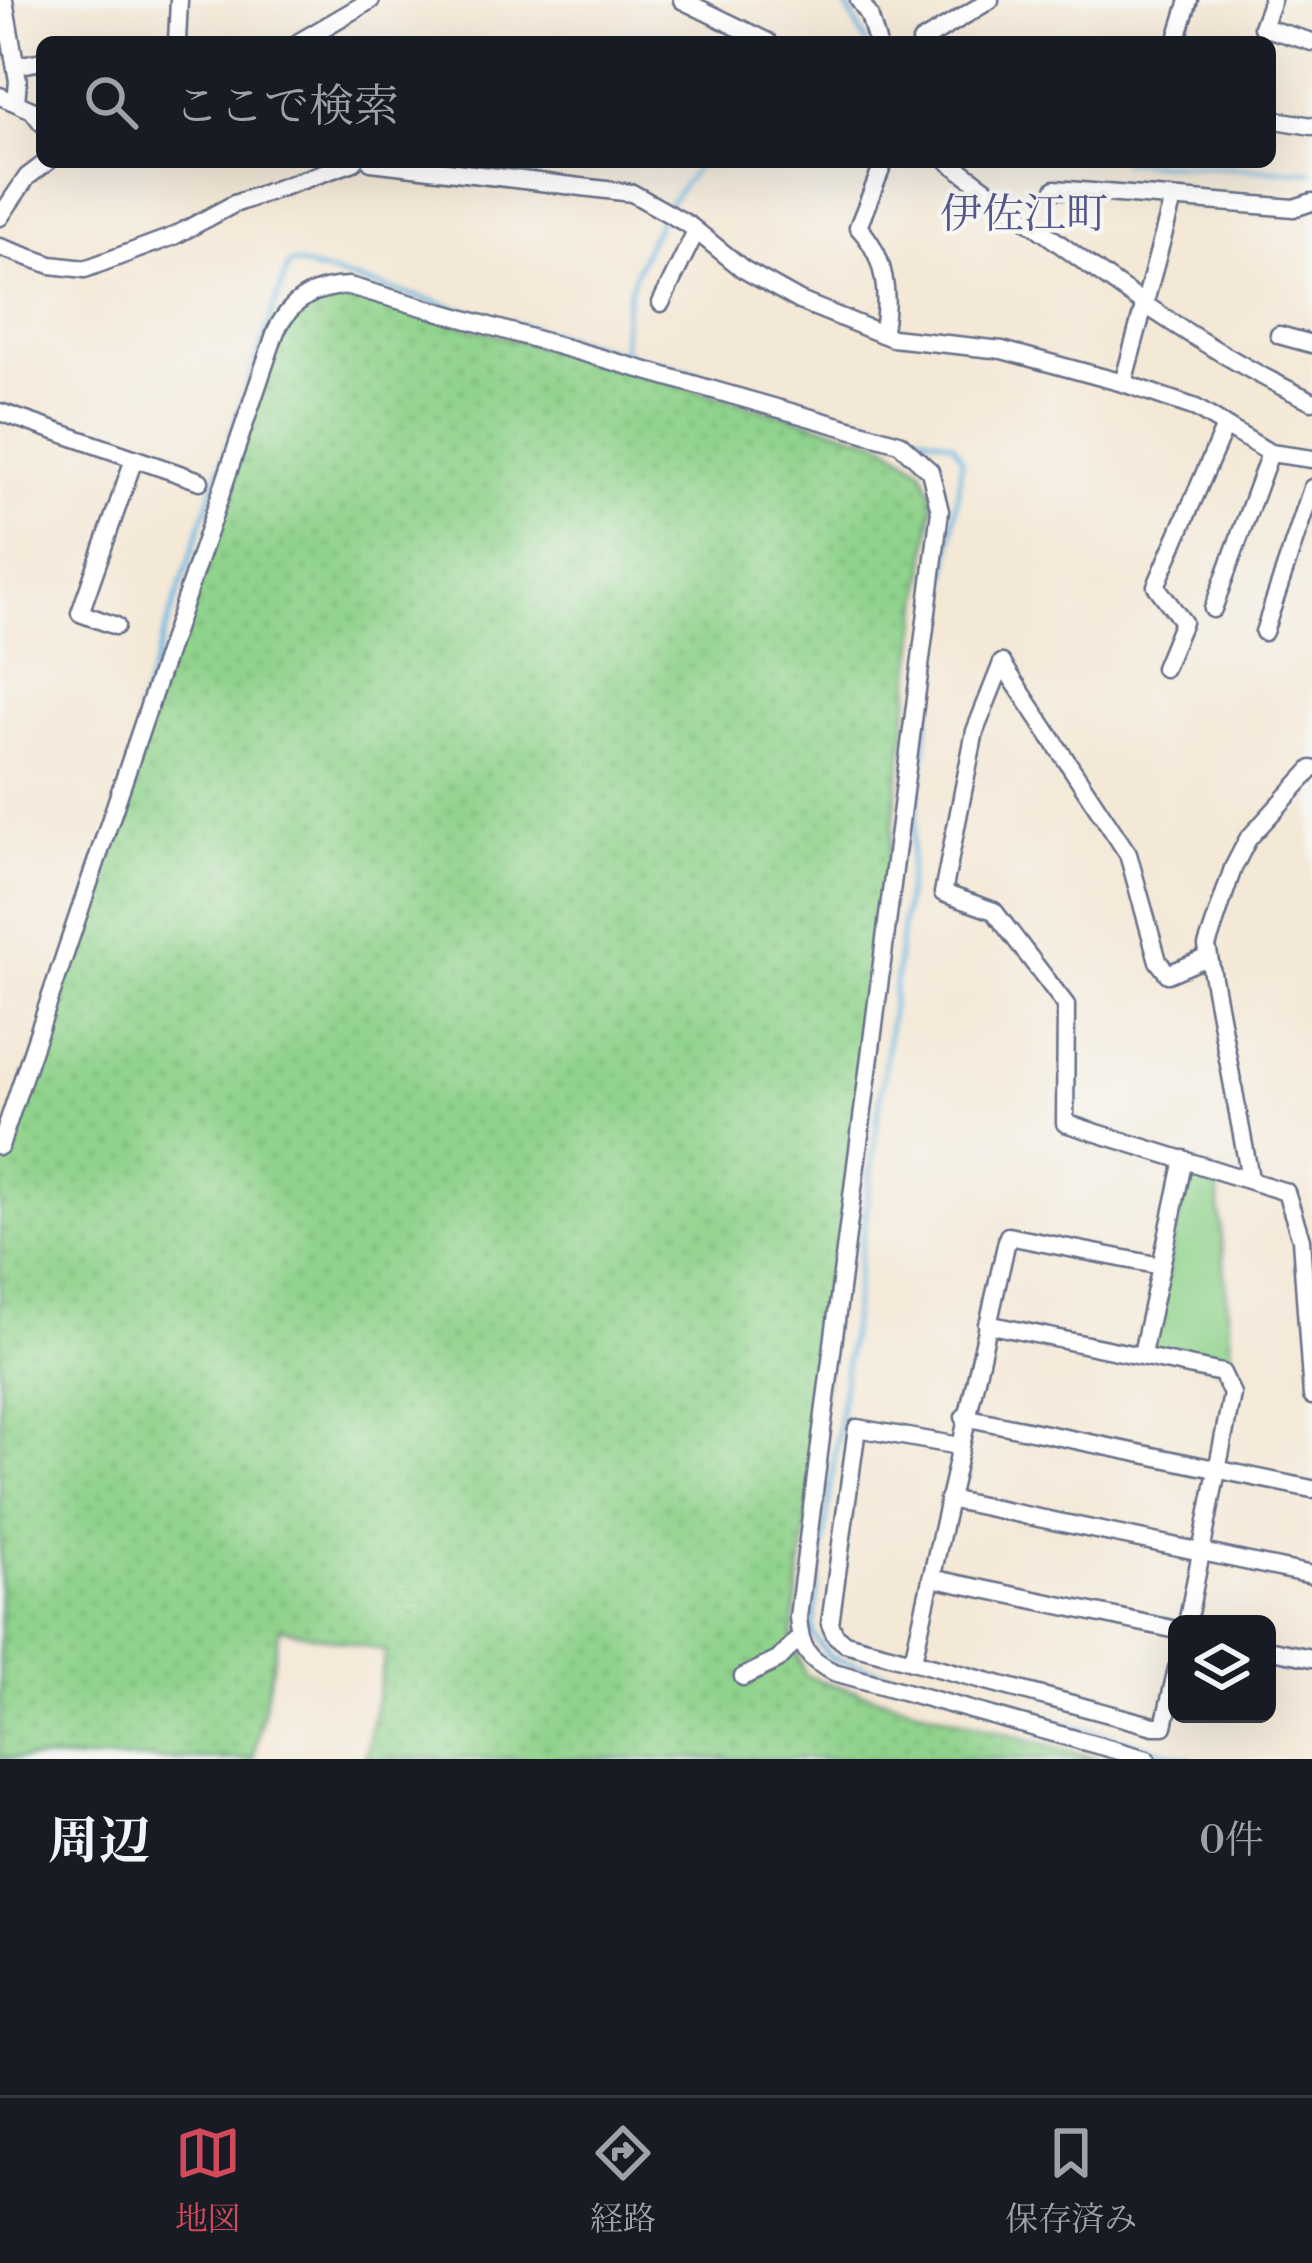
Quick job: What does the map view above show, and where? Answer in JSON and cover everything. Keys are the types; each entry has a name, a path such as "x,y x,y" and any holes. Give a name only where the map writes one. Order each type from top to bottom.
{"street":[{"path":"4,0 16,66 8,99 36,115"},
{"path":"176,36 179,0"},
{"path":"682,0 756,36"},
{"path":"859,0 875,36"},
{"path":"931,36 990,0"},
{"path":"1178,36 1189,0"},
{"path":"1259,34 1272,0"},
{"path":"308,36 359,3"},
{"path":"1276,37 1312,42"},
{"path":"16,66 36,62"},
{"path":"1276,120 1312,126"},
{"path":"0,217 27,177 39,168"},
{"path":"0,247 67,269 85,269 175,236 234,204 337,168"},
{"path":"422,168 632,193 696,231 743,269 800,301 882,334 1002,350 1124,383 1196,408 1270,453 1312,459"},
{"path":"882,168 858,227 875,245 886,287 882,334"},
{"path":"957,168 1144,305 1312,401"},
{"path":"1055,189 1294,208 1312,202"},
{"path":"1124,383 1172,199"},
{"path":"661,303 696,231"},
{"path":"0,1146 276,331 294,303 328,286 350,286 899,443 930,471 940,511 798,1617 800,1637 804,1651 816,1664 834,1672 1147,1759"},
{"path":"1279,335 1312,344"},
{"path":"0,412 200,481"},
{"path":"1164,668 1183,622 1156,586 1226,425"},
{"path":"1213,609 1270,453"},
{"path":"116,626 80,613 134,459"},
{"path":"1264,632 1312,488"},
{"path":"1208,957 1168,974 1159,961 1128,854 1003,663 975,731 943,893 994,911 1066,1005 1065,1124 1286,1192 1307,1241 1312,1396"},
{"path":"1250,1178 1207,946 1233,868 1248,839 1312,769"},
{"path":"1142,1354 1184,1159"},
{"path":"913,1660 1008,1236 1160,1266"},
{"path":"987,1324 1222,1373 1232,1394 1189,1615"},
{"path":"964,1417 1312,1489"},
{"path":"958,1446 856,1428 830,1624 835,1635 845,1643 1154,1726 1164,1726 1168,1708"},
{"path":"948,1499 1312,1575"},
{"path":"931,1578 1168,1628"},
{"path":"742,1677 778,1660 800,1637"},
{"path":"1276,1651 1312,1658"}],"green space":[{"path":"338,291 883,442 922,469 934,498 792,1639 805,1675 820,1681 1099,1759 365,1759 386,1651 280,1628 253,1759 0,1759 0,1165 281,331 300,305"},
{"path":"1188,1172 1217,1182 1233,1371 1150,1350"}],"waterway":[{"path":"843,0 863,36"},
{"path":"668,204 696,168"},
{"path":"1236,168 1312,172"},
{"path":"624,350 628,297 663,214"},
{"path":"137,715 288,266 293,263 953,443 962,459 812,1633 829,1657 1191,1759"}],"district":[{"name":"伊佐江町","path":"1024,213"}]}
